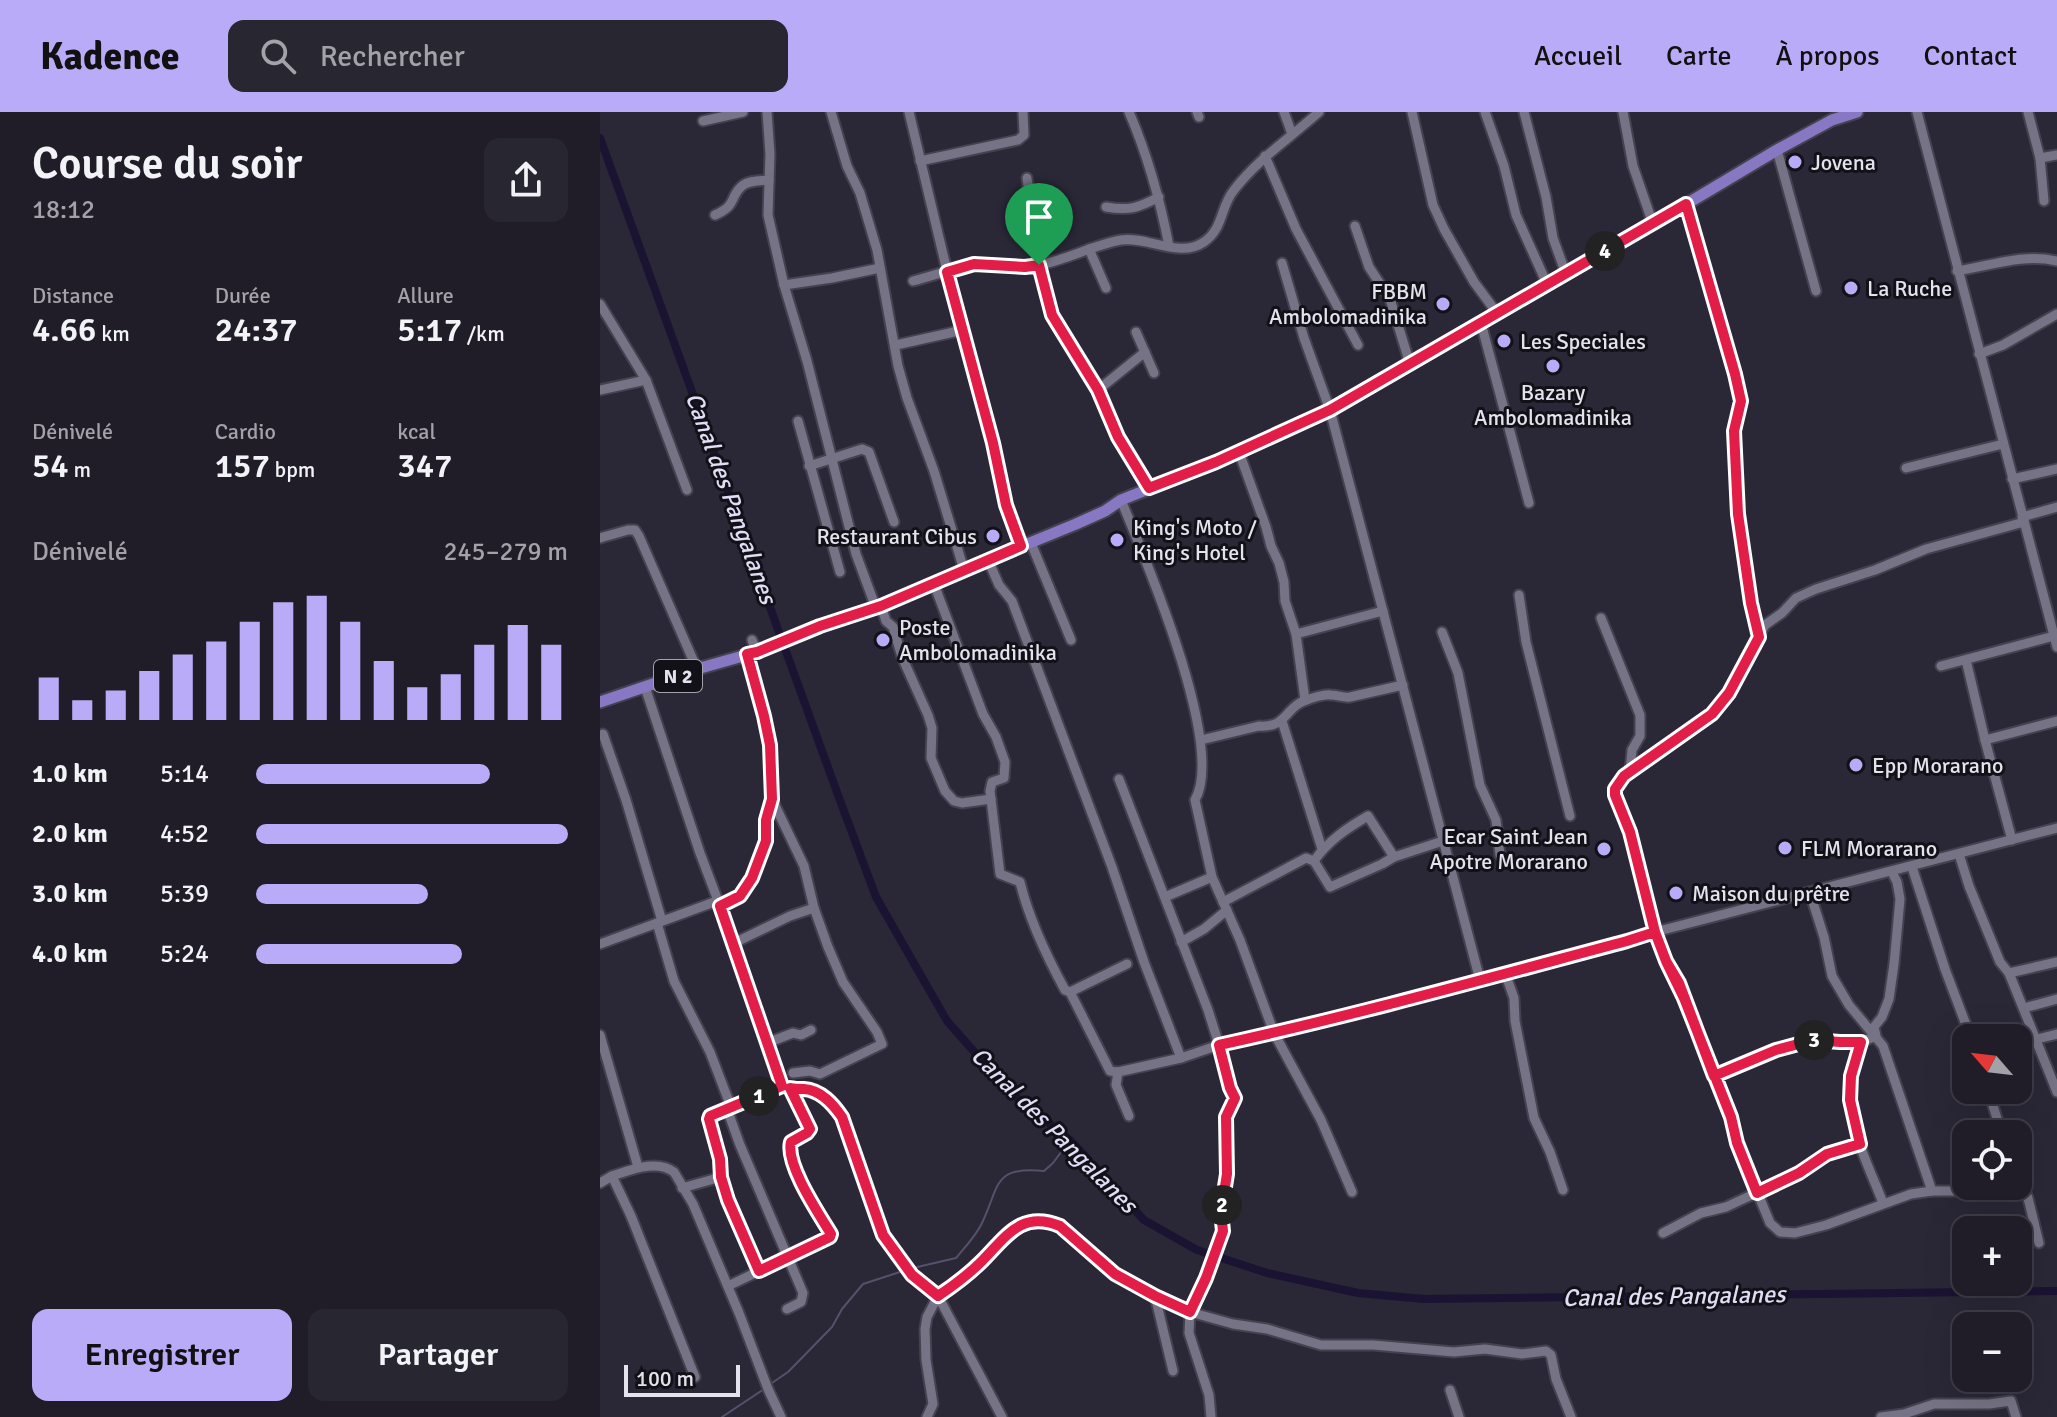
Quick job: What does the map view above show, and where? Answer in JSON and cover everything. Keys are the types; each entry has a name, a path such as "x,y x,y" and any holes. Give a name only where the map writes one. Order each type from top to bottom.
{"main road":[{"name":"N 2","path":"600,702 752,653 878,607 1105,511 1121,500 1239,452 1330,410 1777,150 1832,120 1857,112"}],"street":[{"path":"703,121 743,112"},
{"path":"767,112 770,129 768,215 856,554 878,607 893,627 902,657 928,715 932,728 931,758 945,791 954,801 962,803 991,799"},
{"path":"831,112 877,250 898,366 907,398 934,471 964,570"},
{"path":"909,112 1006,505 1071,640"},
{"path":"920,161 1018,140 1024,135 1023,112"},
{"path":"1129,112 1143,144 1159,197 1169,246"},
{"path":"1284,112 1292,134"},
{"path":"913,281 974,264 1039,265 1123,240 1185,249 1197,246 1217,229 1231,193 1265,156 1319,112"},
{"path":"1412,112 1433,205 1474,282 1497,313"},
{"path":"1485,112 1504,166 1516,215 1547,284"},
{"path":"1524,112 1553,238 1566,274"},
{"path":"1623,112 1633,166 1653,224"},
{"path":"1917,112 2012,479 2052,607 2056,642 1941,666"},
{"path":"2028,112 2040,158 2044,201"},
{"path":"1777,150 1816,291"},
{"path":"2040,158 2057,155"},
{"path":"1265,156 1296,229 1358,345"},
{"path":"1027,178 1039,265 1052,315 1098,390 1118,437 1149,488"},
{"path":"715,215 727,209 743,186 769,180"},
{"path":"1106,207 1139,208 1159,197"},
{"path":"1686,204 1741,401 1734,431 1738,514 1759,637"},
{"path":"1355,226 1369,267 1390,299 1410,364"},
{"path":"1089,249 1106,288"},
{"path":"1957,271 2018,258 2057,261"},
{"path":"1282,263 1330,410 1480,980"},
{"path":"784,285 880,268"},
{"path":"600,304 646,380 687,490"},
{"path":"1979,354 2003,345 2057,314"},
{"path":"1481,323 1529,503"},
{"path":"896,345 963,330"},
{"path":"1136,332 1154,373"},
{"path":"1098,390 1145,352"},
{"path":"600,390 646,380"},
{"path":"798,421 840,572"},
{"path":"1906,468 2003,444"},
{"path":"809,466 862,449 869,452 894,522"},
{"path":"1239,452 1279,563 1285,601 1296,634 1305,700"},
{"path":"2012,479 2057,469"},
{"path":"1121,500 1169,620 1191,693 1201,740 1201,790 1195,800 1212,877 1240,940 1274,1033 1321,1120 1352,1192"},
{"path":"1952,1191 1911,1194 1795,1233 1780,1232 1770,1223 1737,1143 1731,1117 1679,983 1655,932 1630,832 1615,789 1630,771 1712,714 1729,693 1765,625 1796,598 1926,549 2057,507"},
{"path":"600,538 635,530 697,669"},
{"path":"988,560 999,585 1012,601 1181,1058"},
{"path":"934,584 983,714 1005,762 1004,778 990,786 1000,874 1020,882 1049,961 1065,990 1070,992 1110,1071 1118,1072 1181,1058 1219,1045 1480,980 2057,828"},
{"path":"1519,595 1526,642 1570,816"},
{"path":"1296,634 1383,611"},
{"path":"1601,618 1640,715 1640,736 1632,750 1630,771"},
{"path":"1442,632 1458,673 1480,785 1496,820 1500,855"},
{"path":"600,944 740,896 752,878 766,841 766,820 772,799 770,745 752,640"},
{"path":"1966,660 2012,840"},
{"path":"1201,740 1282,721 1305,700 1332,694 1350,697 1403,685"},
{"path":"645,687 767,1043 786,1087 810,1129 791,1142 790,1152 801,1181 831,1234 826,1241 728,1286"},
{"path":"1282,721 1322,849"},
{"path":"1985,740 2057,721"},
{"path":"603,734 626,800 674,981 710,1052 803,1296 801,1302 787,1309"},
{"path":"1119,779 1219,1045 1235,1098 1226,1117 1227,1174 1221,1212 1223,1231 1190,1312 1189,1333 1209,1395 1212,1417"},
{"path":"772,799 804,866 814,908 843,982 882,1044 820,1074 805,1089"},
{"path":"1314,861 1322,849 1368,816 1394,857"},
{"path":"1181,942 1204,929 1225,906 1306,858 1314,861 1330,887 1394,857 1443,841"},
{"path":"1959,854 2000,962 2009,973 2057,1092"},
{"path":"1912,867 1966,1024"},
{"path":"1876,1036 1874,1027 1889,999 1894,964 1900,899 1892,872"},
{"path":"1165,897 1212,877"},
{"path":"1810,893 1832,976 1849,1005 1883,1046 1932,1191"},
{"path":"732,944 814,908"},
{"path":"2009,973 2057,962"},
{"path":"1070,992 1127,964"},
{"path":"1505,973 1514,998 1515,1021 1534,1118 1563,1190"},
{"path":"2024,1008 2057,999"},
{"path":"767,1043 811,1030"},
{"path":"2037,1039 2057,1034"},
{"path":"600,1035 638,1167"},
{"path":"1714,1076 1776,1050 1813,1040 1861,1042 1876,1036"},
{"path":"1861,1042 1851,1076 1850,1100 1860,1144 1883,1203"},
{"path":"793,1073 810,1071 820,1074"},
{"path":"1118,1072 1116,1085 1129,1116"},
{"path":"759,1271 728,1200 709,1119 729,1108 786,1087 805,1089 832,1102 842,1117 883,1235 909,1271 938,1296 1002,1417"},
{"path":"1663,1233 1701,1213 1726,1207 1799,1173 1827,1154 1860,1144"},
{"path":"600,1183 638,1167 670,1168 674,1172 693,1204 781,1417"},
{"path":"612,1176 695,1377"},
{"path":"682,1188 721,1177"},
{"path":"2028,1200 2039,1243"},
{"path":"927,1417 933,1404 925,1329 927,1317 938,1296 981,1262 1017,1226 1034,1222 1051,1222 1060,1226 1115,1274 1155,1296 1190,1312 1233,1324 1267,1329 1321,1345 1373,1345 1454,1352 1485,1349 1522,1354 1546,1351 1551,1355 1556,1379 1571,1417"},
{"path":"1155,1296 1173,1371"},
{"path":"1450,1390 1459,1417"},
{"path":"1881,1417 1904,1414 1934,1404 2011,1401 2016,1417"}],"waterway":[{"name":"Canal des Pangalanes","path":"600,138 876,897 947,1021 1010,1092 1070,1140 1144,1220 1197,1250 1267,1273 1358,1293 1424,1299 2057,1291"},
{"path":"913,1268 956,1258 980,1228 1001,1181 1015,1172 1044,1171 1070,1140"},
{"path":"769,1385 788,1372 832,1327 842,1309 863,1284 903,1271"},
{"path":"722,1417 764,1389"}],"place":[{"name":"Jovena","path":"1795,162"},
{"name":"La Ruche","path":"1851,288"},
{"name":"FBBM Ambolomadinika","path":"1443,304"},
{"name":"Les Speciales","path":"1504,341"},
{"name":"Bazary Ambolomadinika","path":"1553,366"},
{"name":"Restaurant Cibus","path":"993,536"},
{"name":"King's Moto / King's Hotel","path":"1117,540"},
{"name":"Poste Ambolomadinika","path":"883,640"},
{"name":"Epp Morarano","path":"1856,765"},
{"name":"FLM Morarano","path":"1785,848"},
{"name":"Ecar Saint Jean Apotre Morarano","path":"1604,849"},
{"name":"Maison du prêtre","path":"1676,893"}],"route":[{"path":"1039,265 974,264 947,272 993,443 1006,505 1021,546 881,606 747,654 770,745 772,799 766,820 766,841 752,878 740,896 720,906 782,1086 709,1119 728,1200 759,1271 826,1241 831,1234 801,1181 789,1147 791,1142 810,1129 790,1088 805,1089 832,1102 842,1117 883,1235 912,1275 938,1296 981,1262 1017,1226 1051,1222 1060,1226 1115,1274 1190,1312 1223,1231 1221,1212 1227,1174 1226,1117 1235,1098 1219,1045 1400,1001 1655,932 1679,983 1757,1193 1799,1173 1827,1154 1860,1144 1850,1100 1851,1076 1861,1042 1813,1040 1776,1050 1714,1076 1679,983 1666,961 1655,932 1630,832 1615,795 1615,789 1624,776 1712,714 1729,693 1759,637 1738,514 1734,431 1741,401 1686,204 1330,410 1216,462 1149,488 1118,437 1098,390 1052,315 1039,265"}]}
